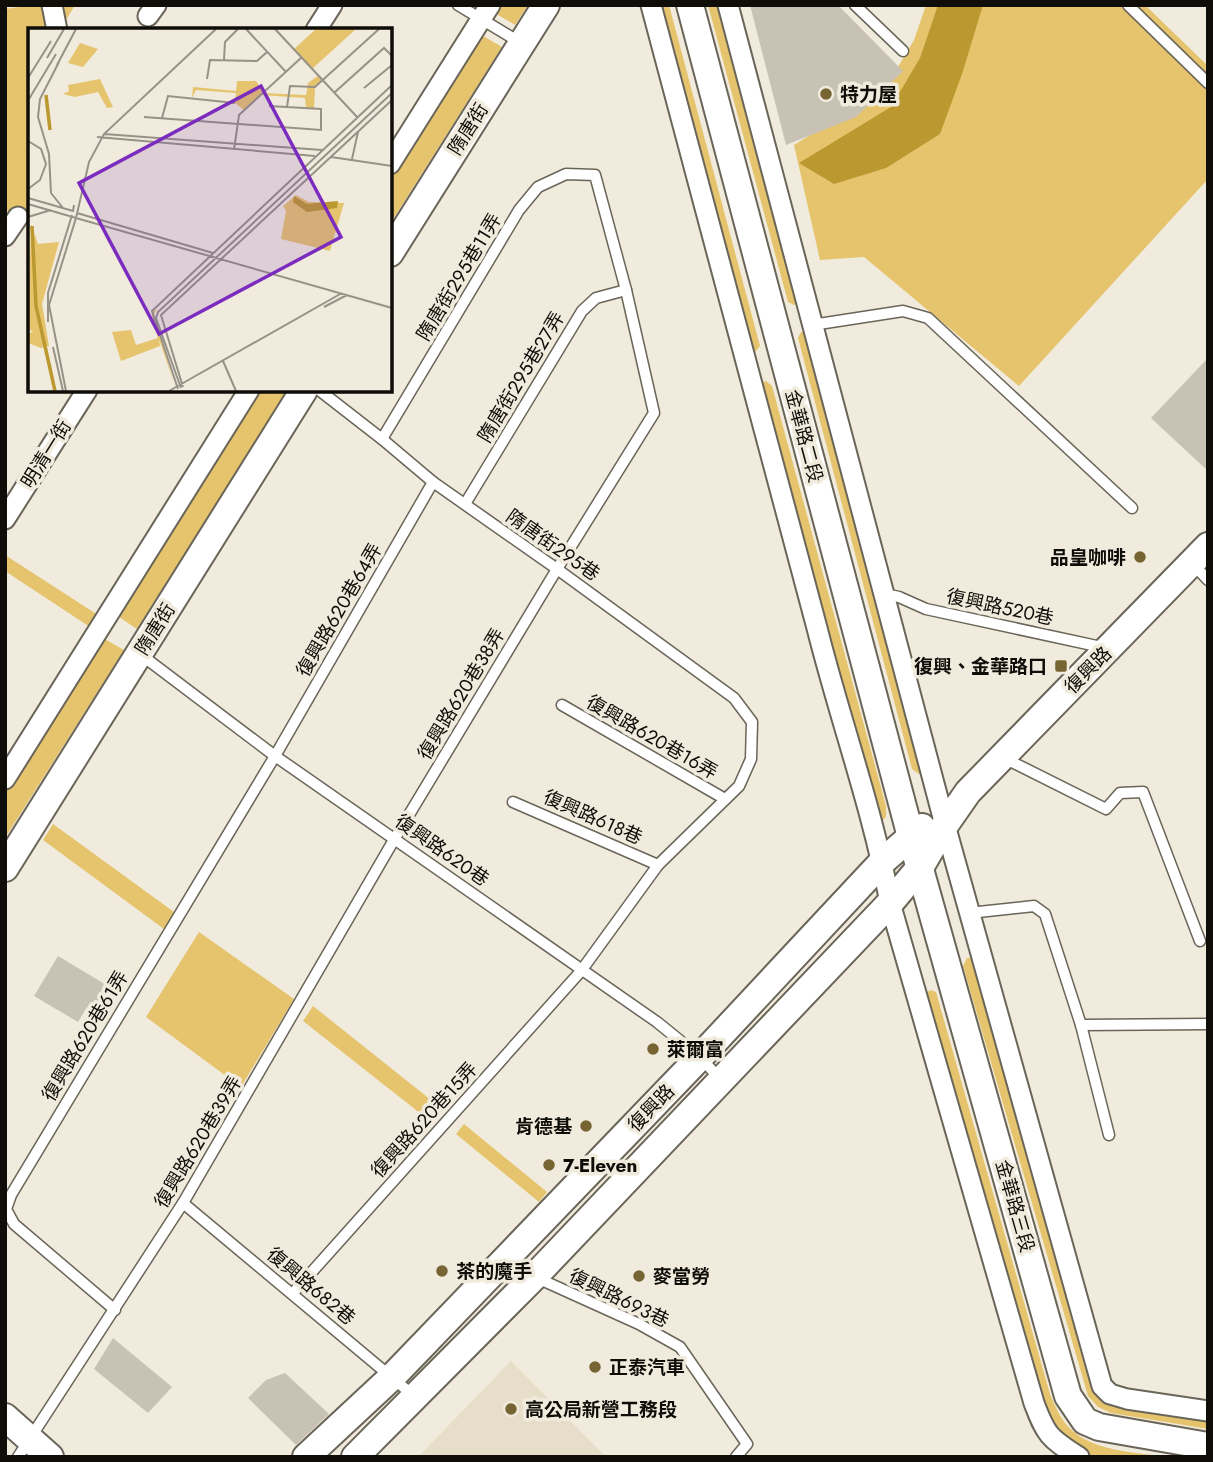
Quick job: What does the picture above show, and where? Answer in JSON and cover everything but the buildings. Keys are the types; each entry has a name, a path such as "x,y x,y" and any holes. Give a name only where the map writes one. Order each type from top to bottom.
{"street":[{"path":"52,5 57,28"},
{"path":"317,28 332,5"},
{"name":"隋唐街","path":"392,250 546,5"},
{"name":"金華路二段","path":"651,5 833,691 883,861"},
{"name":"金華路二段","path":"690,5 911,837 921,866"},
{"name":"金華路二段","path":"728,5 943,817"},
{"path":"392,161 485,12"},
{"path":"5,236 11,214"},
{"name":"明清一街","path":"5,519 86,392"},
{"path":"5,779 248,392"},
{"name":"隋唐街","path":"5,868 303,392"},
{"name":"復興路","path":"306,1457 393,1376 883,861 911,837 943,817 1110,648 1202,563"},
{"name":"復興路","path":"355,1457 534,1277 890,903 921,866 943,817"},
{"name":"金華路三段","path":"943,817 1102,1386 1110,1394 1127,1399 1208,1411"},
{"name":"金華路三段","path":"883,861 890,903 1034,1403 1044,1431 1079,1457"},
{"name":"金華路三段","path":"921,866 1068,1395 1085,1421 1099,1427 1208,1446"},
{"path":"5,1417 24,1448 50,1457"}],"lane":[{"path":"458,5 485,12 522,43"},
{"path":"856,5 903,51"},
{"path":"1128,5 1208,83"},
{"name":"隋唐街295巷11弄","path":"382,439 519,210 538,187 566,174 595,175 626,290"},
{"name":"復興路620巷38弄","path":"396,838 654,413 626,290"},
{"name":"隋唐街295巷27弄","path":"465,504 582,311 596,298 626,290"},
{"path":"812,325 903,311 928,318 1132,508"},
{"name":"隋唐街295巷","path":"322,392 433,482 733,698 752,722 753,737"},
{"name":"復興路620巷64弄","path":"275,756 433,482"},
{"name":"復興路520巷","path":"886,594 926,609 1110,648"},
{"name":"復興路620巷","path":"140,654 275,756 657,1022 721,1079"},
{"name":"復興路620巷16弄","path":"562,705 726,799"},
{"name":"復興路620巷16弄","path":"581,971 658,865 739,786 751,759 753,737"},
{"name":"復興路620巷61弄","path":"115,1310 14,1224 6,1209 11,1195 90,1060 275,756"},
{"path":"1002,757 1107,809 1120,793 1143,792 1200,941"},
{"name":"復興路618巷","path":"513,802 658,865"},
{"name":"復興路620巷39弄","path":"24,1448 183,1203 396,838"},
{"path":"969,913 1034,906 1045,914 1082,1025 1109,1135"},
{"name":"復興路620巷15弄","path":"293,1293 581,971"},
{"path":"1082,1025 1208,1024"},
{"name":"復興路682巷","path":"183,1203 416,1397"},
{"name":"復興路693巷","path":"534,1277 639,1324 680,1347 747,1444 736,1457"}],"shaded area":[{"path":"33,5 75,5 61,28 28,28 28,214 18,217 5,209 5,9"},
{"path":"497,5 528,5 515,25 493,12"},
{"path":"656,5 669,5 760,346 755,352 753,352"},
{"path":"708,5 723,5 799,303 794,305 788,302"},
{"path":"926,5 1145,5 1208,66 1208,179 1019,386 864,257 820,260 794,145 885,89 914,40"},
{"path":"938,5 983,5 940,134 886,168 834,184 799,163 891,107 920,58"},
{"path":"478,33 502,47 392,221 392,172"},
{"path":"806,331 924,771 919,774 912,769 798,338 801,332"},
{"path":"766,381 772,386 886,806 886,817 881,822 878,822 760,383"},
{"path":"254,392 287,392 137,629 116,615"},
{"path":"5,555 101,617 93,629 5,571"},
{"path":"101,637 124,650 5,838 5,789"},
{"path":"53,824 174,912 164,929 43,840"},
{"path":"199,932 294,999 241,1087 146,1017"},
{"path":"975,957 1098,1391 1208,1417 1208,1429 1111,1413 1098,1407 1088,1396 963,966 967,958"},
{"path":"931,990 936,992 1050,1394 1057,1409 1074,1433 1086,1440 1127,1452 1168,1457 1092,1456 1081,1451 1047,1423 925,993"},
{"path":"313,1006 441,1108 430,1121 303,1021"},
{"path":"464,1124 547,1192 539,1202 456,1134"},
{"name":"高公局新營工務段","path":"511,1361 606,1457 418,1457"}],"place":[{"name":"特力屋","path":"826,94"},
{"name":"品皇咖啡","path":"1140,557"},
{"name":"復興、金華路口","path":"1061,666"},
{"name":"萊爾富","path":"653,1049"},
{"name":"肯德基","path":"586,1126"},
{"name":"7-Eleven","path":"549,1165"},
{"name":"茶的魔手","path":"442,1271"},
{"name":"麥當勞","path":"639,1276"},
{"name":"正泰汽車","path":"595,1367"},
{"name":"高公局新營工務段","path":"511,1409"}]}
